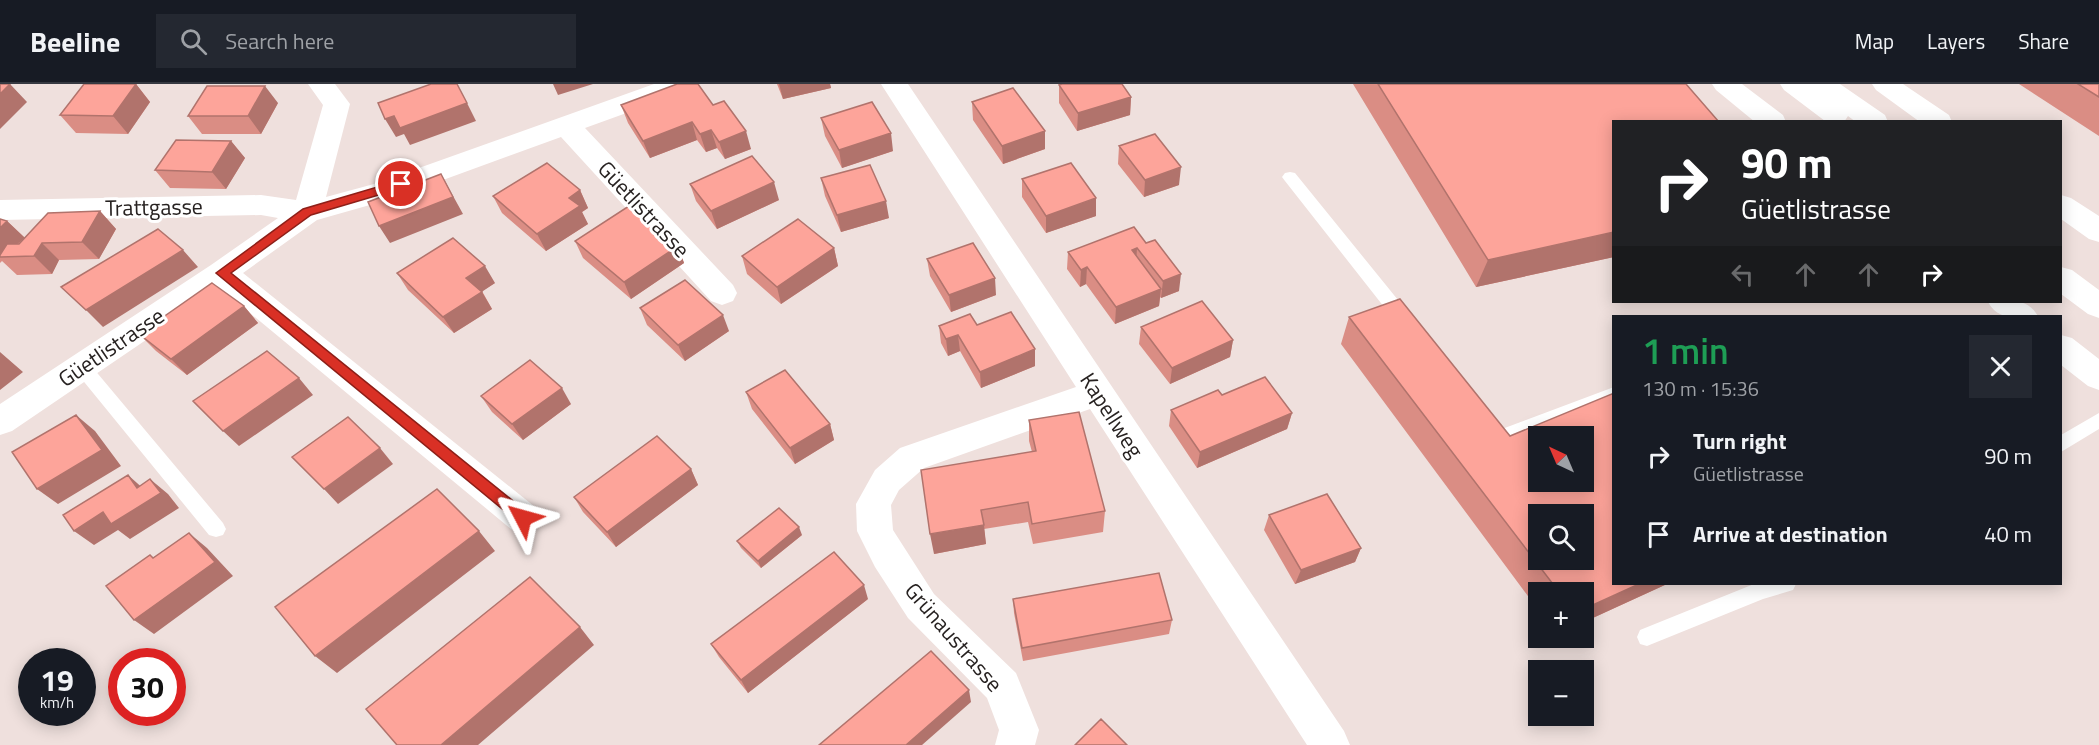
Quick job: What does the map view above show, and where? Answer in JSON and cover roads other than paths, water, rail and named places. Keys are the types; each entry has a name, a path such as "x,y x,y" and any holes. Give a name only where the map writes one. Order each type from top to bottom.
{"main road":[{"path":"307,212 337,104 321,84"},
{"name":"Güetlistrasse","path":"0,421 222,273 307,212 381,192 681,84"},
{"name":"Kapellweg","path":"894,84 1330,745"},
{"path":"1725,84 1770,120"},
{"path":"1793,84 1842,120"},
{"path":"1822,84 1872,120"},
{"path":"1885,84 1936,120"},
{"name":"Güetlistrasse","path":"566,125 722,293"},
{"name":"Trattgasse","path":"0,210 261,205 307,212"},
{"path":"2062,206 2099,231"},
{"path":"2062,254 2099,280"},
{"path":"222,273 523,518"},
{"path":"2062,279 2099,306"},
{"path":"2004,303 2021,315"},
{"path":"2062,348 2099,377"},
{"name":"Grünaustrasse","path":"1015,745 1019,730 1002,686 921,606 888,556 875,531 873,504 887,480 912,458 1098,393"}],"lane":[{"path":"1290,177 1417,336"},
{"path":"82,368 216,529"},
{"path":"1484,420 1499,438 1612,395"},
{"path":"2062,443 2099,420"},
{"path":"1647,637 1761,590 1782,585"}]}
